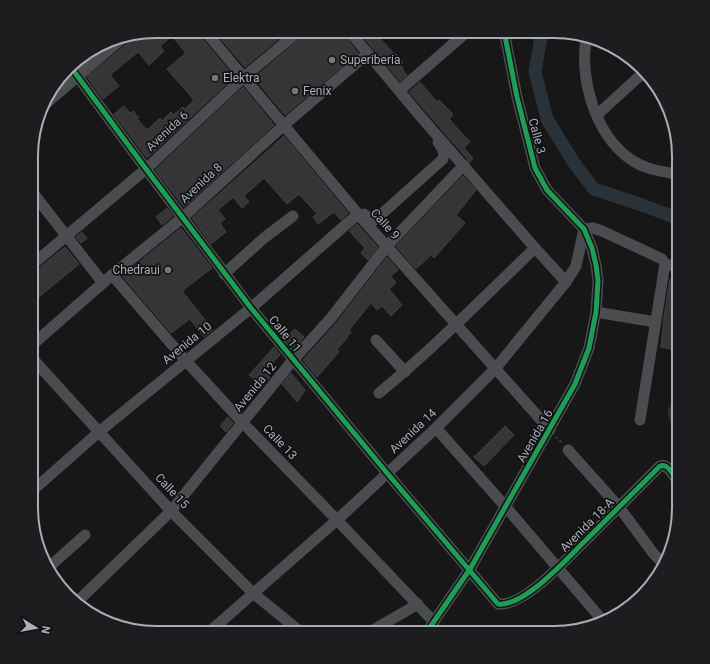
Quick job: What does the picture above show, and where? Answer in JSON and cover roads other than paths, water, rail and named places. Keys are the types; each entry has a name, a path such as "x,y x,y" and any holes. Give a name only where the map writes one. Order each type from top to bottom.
{"street":[{"name":"Calle 9","path":"211,38 358,214 550,430"},
{"name":"Avenida 6","path":"38,260 146,169 244,77 291,38"},
{"path":"354,38 400,90 421,117 566,282"},
{"path":"400,90 460,38"},
{"name":"Calle 3","path":"505,38 516,97 535,168 547,190 584,229"},
{"path":"586,42 585,65 588,89 604,131 614,145 630,159 646,167 672,170"},
{"path":"54,96 113,46"},
{"name":"Avenida 8","path":"38,339 112,275 182,218 284,125 367,54"},
{"name":"Calle 11","path":"74,71 182,218 251,308 387,473 470,569 498,604"},
{"path":"597,115 640,75"},
{"path":"348,201 352,201 370,220 375,220 443,160 444,155 442,147 422,121 421,117"},
{"name":"Avenida 12","path":"80,599 171,511 293,360 331,318 387,246 464,165"},
{"path":"38,200 103,283"},
{"name":"Avenida 10","path":"38,486 100,431 251,308 358,214"},
{"path":"224,274 264,238 293,216"},
{"path":"584,229 593,228 602,231 662,259 665,264 640,420"},
{"name":"Avenida 14","path":"216,626 337,520 436,428 495,369 566,282 576,266 584,229"},
{"name":"Avenida 16","path":"431,626 470,569 550,430 575,384 589,348 596,312 598,281 592,248 584,229"},
{"path":"379,392 405,372 457,324 535,248"},
{"path":"665,264 672,266"},
{"name":"Calle 13","path":"112,275 243,423 434,622"},
{"path":"596,312 655,322"},
{"path":"376,340 405,372"},
{"name":"Calle 15","path":"38,364 171,511 253,593 293,626"},
{"path":"436,428 600,617"},
{"path":"568,450 619,507 660,561"},
{"name":"Avenida 18-A","path":"498,604 507,604 526,594 546,580 660,466 667,466 672,474"},
{"path":"52,564 86,535"},
{"path":"380,626 418,604"}],"waterway":[{"path":"541,38 535,72 547,119 574,163 594,189 672,216"}],"place":[{"name":"Superiberia","path":"332,60"},
{"name":"Elektra","path":"215,78"},
{"name":"Fenix","path":"295,91"},
{"name":"Chedraui","path":"168,270"}]}
